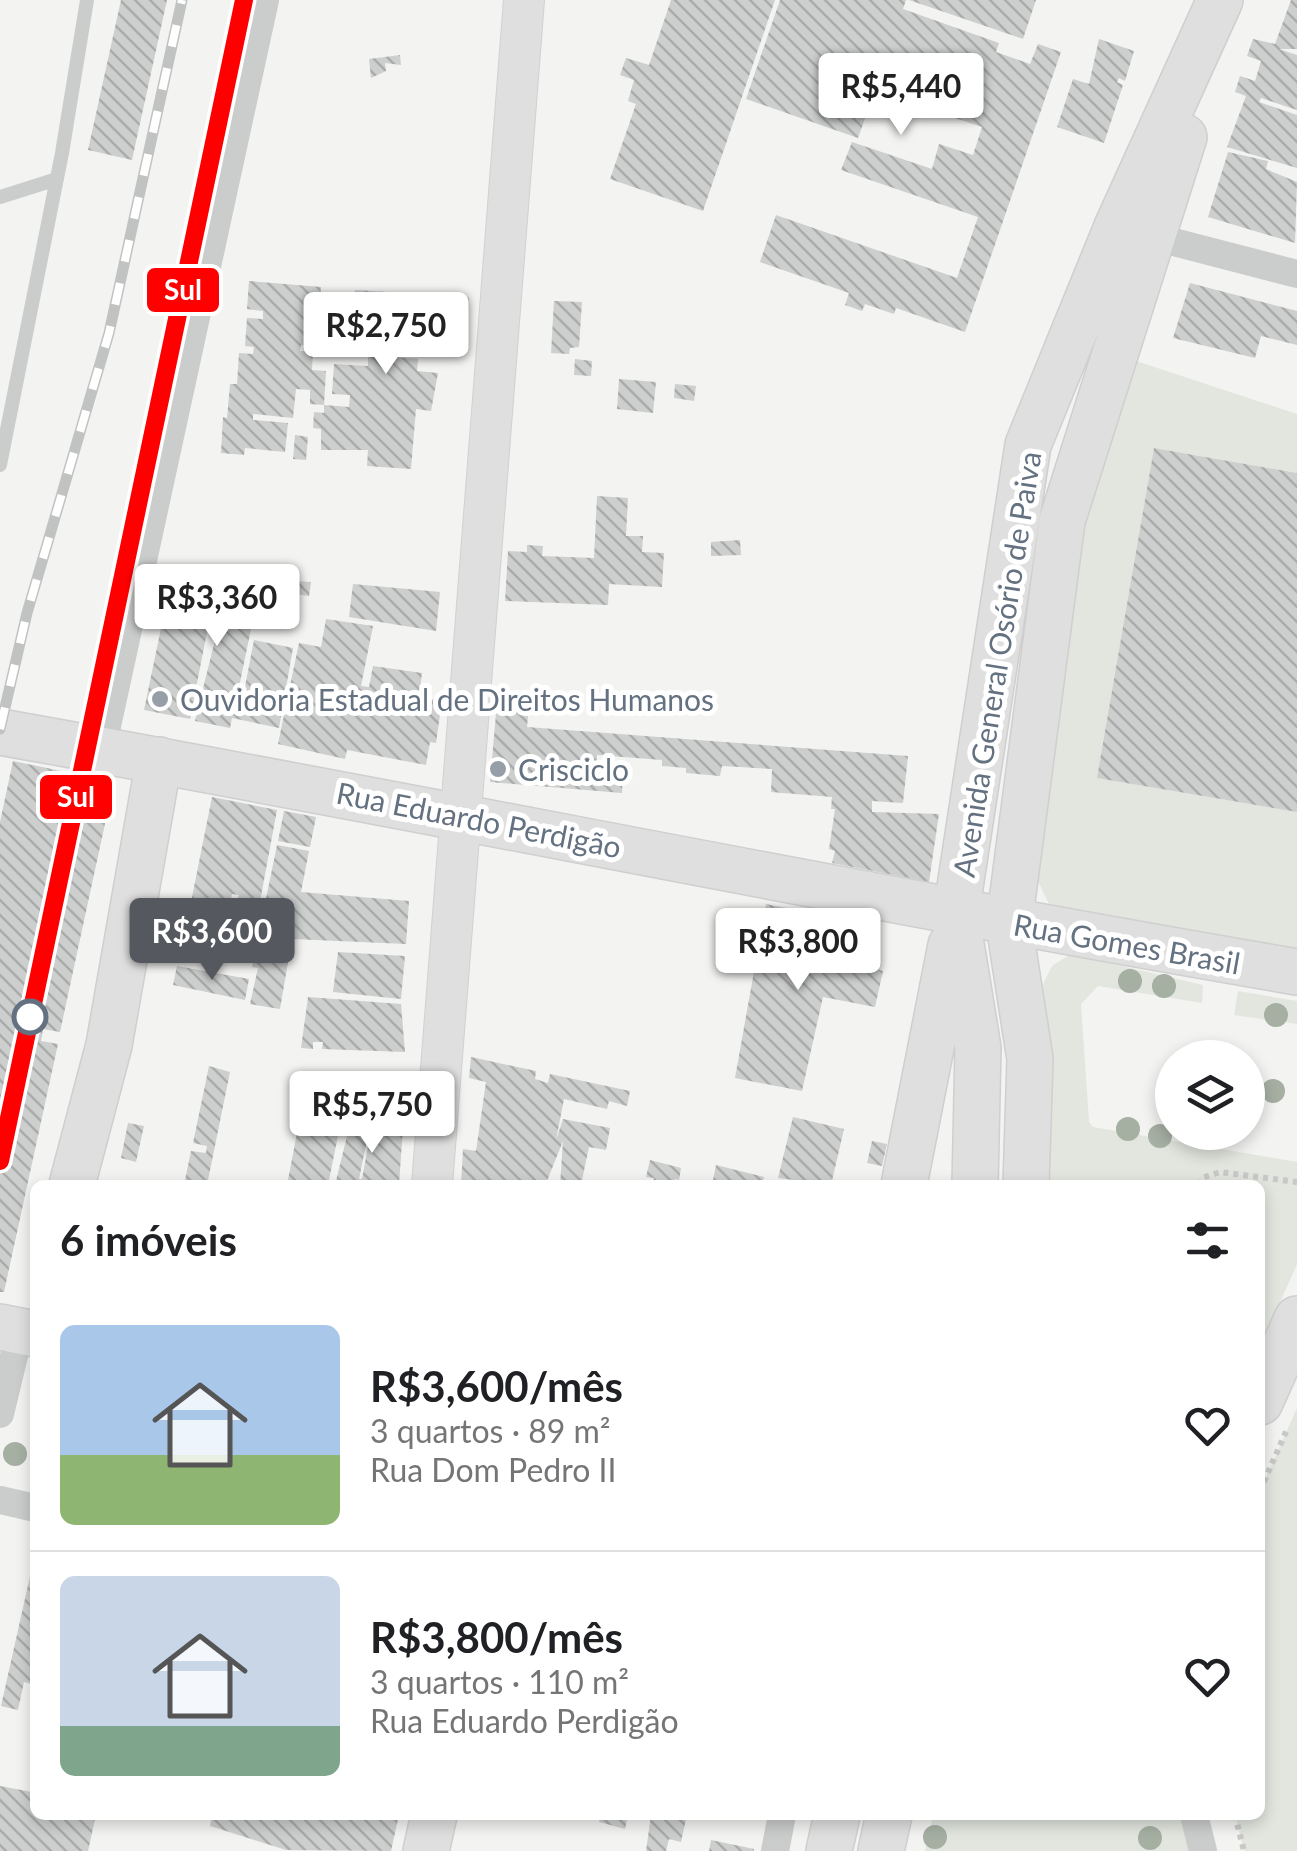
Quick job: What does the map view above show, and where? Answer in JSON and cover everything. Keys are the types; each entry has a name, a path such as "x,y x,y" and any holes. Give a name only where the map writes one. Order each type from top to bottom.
{"main road":[{"path":"432,1180 524,0"},
{"name":"Avenida General Osório de Paiva","path":"976,1180 978,1048 956,913 1028,445 1135,232 1223,0"},
{"name":"Avenida General Osório de Paiva","path":"1026,1180 1030,1059 1009,924 1062,521 1135,232"},
{"name":"Rua Eduardo Perdigão","path":"0,732 459,814 956,913"},
{"path":"73,1180 109,1045 158,760"},
{"path":"905,1180 956,913"},
{"name":"Rua Gomes Brasil","path":"956,913 1297,972"},
{"path":"1275,1414 1297,1319"},
{"path":"426,1851 433,1820"},
{"path":"830,1851 836,1820"},
{"path":"881,1851 889,1820"}],"street":[{"path":"102,749 265,0"},
{"path":"1135,232 1297,274"},
{"path":"0,1414 25,1331"},
{"path":"0,1500 30,1507"},
{"path":"775,1851 781,1820"},
{"path":"1195,1820 1202,1851"}],"lane":[{"path":"0,465 88,0"},
{"path":"0,197 57,179"}],"path":[{"path":"1201,1180 1220,1172 1297,1182"},
{"path":"1265,1465 1275,1414"},
{"path":"1236,1820 1244,1851"}],"shaded area":[{"path":"1130,359 1297,414 1297,473 1154,448 1098,778 1297,812 1297,950 1049,904 1036,877 1088,495"},
{"path":"1071,954 1203,985 1202,1003 1098,986 1081,1004 1089,1122 1093,1127 1155,1138 1155,1150 1227,1150 1297,1162 1297,1264 1265,1337 1265,1180 1049,1180 1052,1090 1043,984 1052,966"},
{"path":"1238,991 1297,1001 1297,1024 1234,1015"},
{"path":"1297,1408 1297,1851 1244,1851 1236,1820 1265,1820 1265,1480"},
{"path":"932,1820 1182,1820 1190,1851 925,1851"}],"building":[{"path":"121,0 167,0 132,160 88,150"},
{"path":"671,0 775,0 703,211 610,179 636,104 628,101 634,80 620,75 626,58 649,65"},
{"path":"780,0 906,0 903,9 999,43 996,52 1030,64 1038,44 1061,52 965,332 896,308 894,314 865,304 862,311 845,305 849,293 760,262 776,215 957,278 978,217 841,170 852,142 932,169 939,144 973,155 982,127 875,91 858,138 746,99"},
{"path":"909,0 1036,0 1023,39"},
{"path":"1291,0 1297,0 1297,49 1279,49 1297,55 1297,110 1261,98 1259,102 1297,115 1297,168 1227,147 1246,96 1235,92 1240,76 1255,81 1261,61 1247,56 1253,39 1275,44"},
{"path":"1099,39 1134,51 1125,81 1119,78 1117,82 1123,85 1104,143 1057,127 1073,79 1089,84"},
{"path":"400,55 401,65 385,63 386,71 371,78 369,59"},
{"path":"1228,152 1268,161 1266,169 1297,182 1295,243 1208,217"},
{"path":"249,281 321,287 318,319 333,320 332,332 319,332 317,347 301,345 300,351 313,351 312,370 326,371 324,405 310,404 310,390 296,389 293,418 253,414 253,420 288,423 285,452 245,448 244,455 221,453 223,417 227,418 230,384 237,384 239,353 253,354 254,347 245,346 247,318 263,319 263,311 247,309"},
{"path":"1190,283 1297,311 1297,345 1261,336 1255,358 1173,338"},
{"path":"355,290 469,297 468,311 440,309 435,355 377,351 377,356 418,359 417,371 438,373 431,411 416,409 411,469 367,466 368,450 321,450 321,429 313,428 314,412 324,413 324,405 349,407 350,395 332,394 334,364 368,366 368,356 351,354"},
{"path":"554,301 582,302 579,347 570,348 569,354 551,353"},
{"path":"575,359 592,361 591,376 574,375"},
{"path":"619,379 656,382 653,413 617,409"},
{"path":"675,384 696,386 694,401 674,398"},
{"path":"295,435 308,437 306,460 293,459"},
{"path":"1154,448 1297,473 1297,812 1097,778"},
{"path":"597,496 628,498 626,536 643,536 642,552 664,553 662,587 609,584 608,605 505,601 508,551 527,552 527,545 543,546 542,556 594,558"},
{"path":"740,540 741,555 711,556 711,542"},
{"path":"157,572 311,582 309,596 279,592 278,599 258,595 238,692 232,691 226,714 233,715 237,695 243,697 254,640 293,648 279,728 232,718 230,728 195,721 216,636 215,628 208,627 190,719 144,710 165,609 150,606","holes":["192,592 222,594 218,614 189,608"]},
{"path":"353,584 440,592 436,631 349,617"},
{"path":"326,619 373,626 361,686 369,687 373,666 422,673 419,697 442,701 436,743 430,742 426,765 347,750 345,759 278,744 285,710 295,712 297,703 287,700 299,643 321,647"},
{"path":"498,691 530,694 527,727 908,756 903,803 872,801 872,812 939,814 929,882 832,863 832,797 771,792 772,769 722,766 720,776 686,773 686,768 662,766 662,760 597,755 597,764 623,771 622,793 490,782"},
{"path":"13,761 114,782 60,1032 43,1029 41,1041 58,1044 4,1292 0,1292 0,822"},
{"path":"212,797 277,810 259,907 245,904 244,917 235,916 239,895 232,894 227,919 212,914 213,906 191,902"},
{"path":"284,811 316,817 310,847 278,841"},
{"path":"277,845 309,851 301,892 409,901 406,944 292,939 280,1009 250,1004 258,968 252,967"},
{"path":"766,904 806,912 804,924 820,927 822,915 837,918 834,931 858,935 856,946 873,949 870,967 883,971 875,1007 823,997 802,1091 735,1078"},
{"path":"338,952 405,956 401,999 333,992"},
{"path":"177,966 249,979 245,1000 173,985"},
{"path":"308,997 401,1004 405,1052 322,1049 323,1042 313,1042 313,1049 301,1048"},
{"path":"471,1057 536,1071 535,1079 548,1083 550,1074 630,1091 627,1106 609,1101 607,1109 564,1099 556,1140 563,1119 610,1128 606,1150 589,1147 582,1180 560,1180 563,1141 547,1180 461,1180 463,1149 476,1151 486,1082 469,1078"},
{"path":"209,1066 230,1072 208,1180 185,1180 191,1151 206,1153 207,1146 193,1143"},
{"path":"300,1117 340,1126 329,1180 288,1180"},
{"path":"793,1117 844,1129 832,1180 778,1178"},
{"path":"128,1123 144,1126 136,1162 121,1158"},
{"path":"350,1124 370,1126 359,1179 372,1124 403,1127 399,1180 336,1180"},
{"path":"872,1141 887,1144 882,1166 867,1163"},
{"path":"650,1160 681,1168 679,1180 646,1177"},
{"path":"716,1165 764,1177 763,1180 713,1180"},
{"path":"30,1576 30,1684 24,1682 18,1710 1,1706"},
{"path":"0,1786 30,1792 30,1820 95,1820 88,1851 0,1851"},
{"path":"211,1820 398,1820 391,1851 286,1850 210,1826"},
{"path":"599,1820 627,1820 625,1829"},
{"path":"650,1820 686,1820 681,1842 669,1839 666,1851 646,1851"},
{"path":"711,1840 754,1849 754,1851 709,1851"}],"railway":[{"path":"0,729 27,613 109,333 182,0"}],"transit line":[{"name":"Sul","path":"0,1161 244,0"}],"place":[{"name":"Ouvidoria Estadual de Direitos Humanos","path":"160,699"},
{"name":"Crisciclo","path":"498,769"}]}
